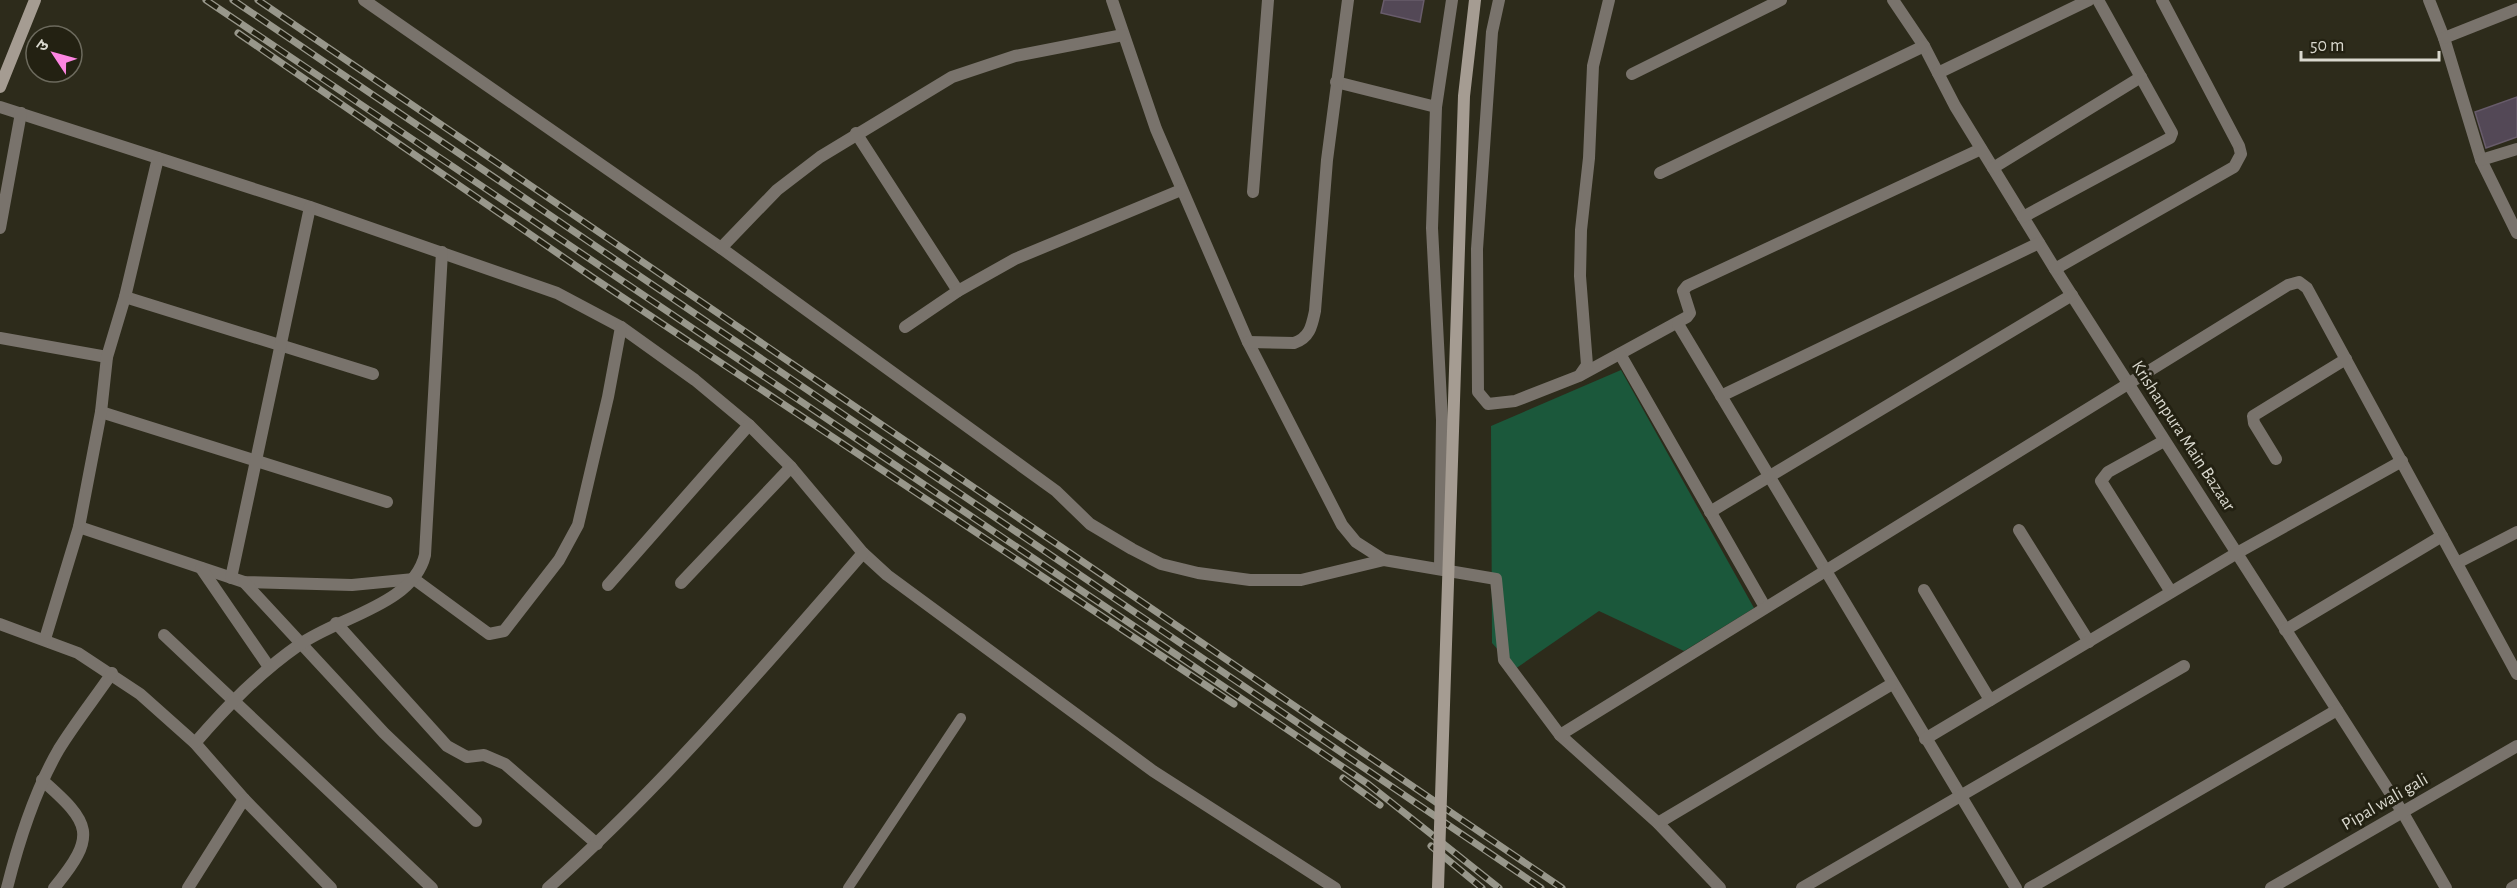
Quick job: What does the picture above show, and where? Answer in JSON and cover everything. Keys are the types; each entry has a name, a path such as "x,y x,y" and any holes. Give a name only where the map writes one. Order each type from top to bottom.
{"main road":[{"path":"0,87 35,0"},
{"path":"1438,888 1464,96 1476,0"}],"street":[{"path":"364,0 721,248 1056,491 1090,524 1161,564 1208,574 1284,581 1315,577 1384,560 1496,579 1504,660 1560,735 1658,823 1720,888"},
{"path":"1112,0 1181,190 1248,342 1342,525 1356,542 1384,560"},
{"path":"1252,192 1268,0"},
{"path":"1248,342 1294,343 1301,341 1310,331 1315,310 1336,82 1348,0"},
{"path":"1440,569 1442,420 1432,228 1436,107 1452,0"},
{"path":"1499,0 1492,32 1477,249 1478,392 1488,404 1515,401 1579,376 1678,324 1690,313 1683,295 1687,286 1981,149"},
{"path":"1579,376 1587,365 1580,276 1593,66 1609,0"},
{"path":"1632,74 1781,0"},
{"name":"Krishanpura Main Bazaar","path":"1893,0 1924,46 1981,149 2055,269 2403,813 2446,888"},
{"path":"1938,72 2089,0"},
{"path":"2023,217 2170,138 2172,133 2098,0"},
{"path":"2055,269 2234,167 2239,161 2240,146 2162,0"},
{"path":"2429,0 2444,38 2481,160 2517,233"},
{"path":"2444,38 2517,9"},
{"path":"721,248 777,190 820,157 925,92 978,67 1015,56 1123,35"},
{"path":"1660,173 1924,46"},
{"path":"1993,168 2141,77"},
{"path":"1336,82 1436,107"},
{"path":"0,107 442,252 557,293 621,327 695,380 749,425 791,467 863,553 887,575 1079,719 1153,771 1335,888"},
{"path":"0,228 21,113"},
{"path":"856,134 958,291"},
{"path":"2481,160 2517,149"},
{"path":"45,639 79,527 101,412 106,357 125,297 158,158"},
{"path":"904,327 958,291 1044,245 1181,190"},
{"path":"231,578 310,207"},
{"path":"1721,396 2039,243"},
{"path":"195,743 232,699 269,667 300,644 336,623 402,592 423,567 426,555 442,252"},
{"path":"1560,735 2288,285 2299,282 2307,288 2517,674"},
{"path":"1710,512 2072,295"},
{"path":"125,297 373,374"},
{"path":"1678,324 2016,888"},
{"path":"79,527 244,582 352,585 414,579 489,634 497,634 504,631 560,560 578,525 608,398 621,327"},
{"path":"0,338 106,357"},
{"path":"1620,354 1765,607"},
{"path":"2276,459 2254,423 2253,416 2346,359"},
{"path":"101,412 387,502"},
{"path":"608,585 749,425"},
{"path":"2164,441 2108,471 2101,481 2171,592"},
{"path":"1925,739 2171,592 2402,462"},
{"path":"681,583 791,467"},
{"path":"2019,530 2089,642"},
{"path":"2457,562 2517,532"},
{"path":"2285,630 2442,536"},
{"path":"548,888 597,844 723,714 863,553"},
{"path":"201,568 269,667"},
{"path":"244,582 384,733 476,821"},
{"path":"1924,590 1990,700"},
{"path":"336,623 447,746 467,757 484,755 505,764 597,844"},
{"path":"0,624 78,652 112,673 195,743 244,799 331,888"},
{"path":"164,635 432,888"},
{"path":"1802,888 2184,666"},
{"path":"7,888 27,819 42,780 60,748 112,673"},
{"path":"1658,823 1892,684"},
{"path":"2030,888 2337,710"},
{"name":"Pipal wali gali","path":"2271,888 2517,746"},
{"path":"42,780 72,806 81,820 84,832 78,852 54,888"},
{"path":"188,888 244,799"},
{"path":"2512,888 2517,885"}],"lane":[{"path":"848,888 961,718"}],"green space":[{"path":"1621,370 1754,608 1684,651 1599,611 1515,669 1492,643 1491,426"}],"building":[{"path":"1384,0 1424,0 1420,22 1381,13"},
{"path":"2517,97 2517,137 2486,148 2475,112"}],"railway":[{"path":"206,0 1368,784 1499,888"},
{"path":"233,0 1541,888"},
{"path":"258,0 1562,888"},
{"path":"238,33 592,277 1234,704"},
{"path":"1343,778 1380,805"},
{"path":"1431,846 1482,888"}]}
